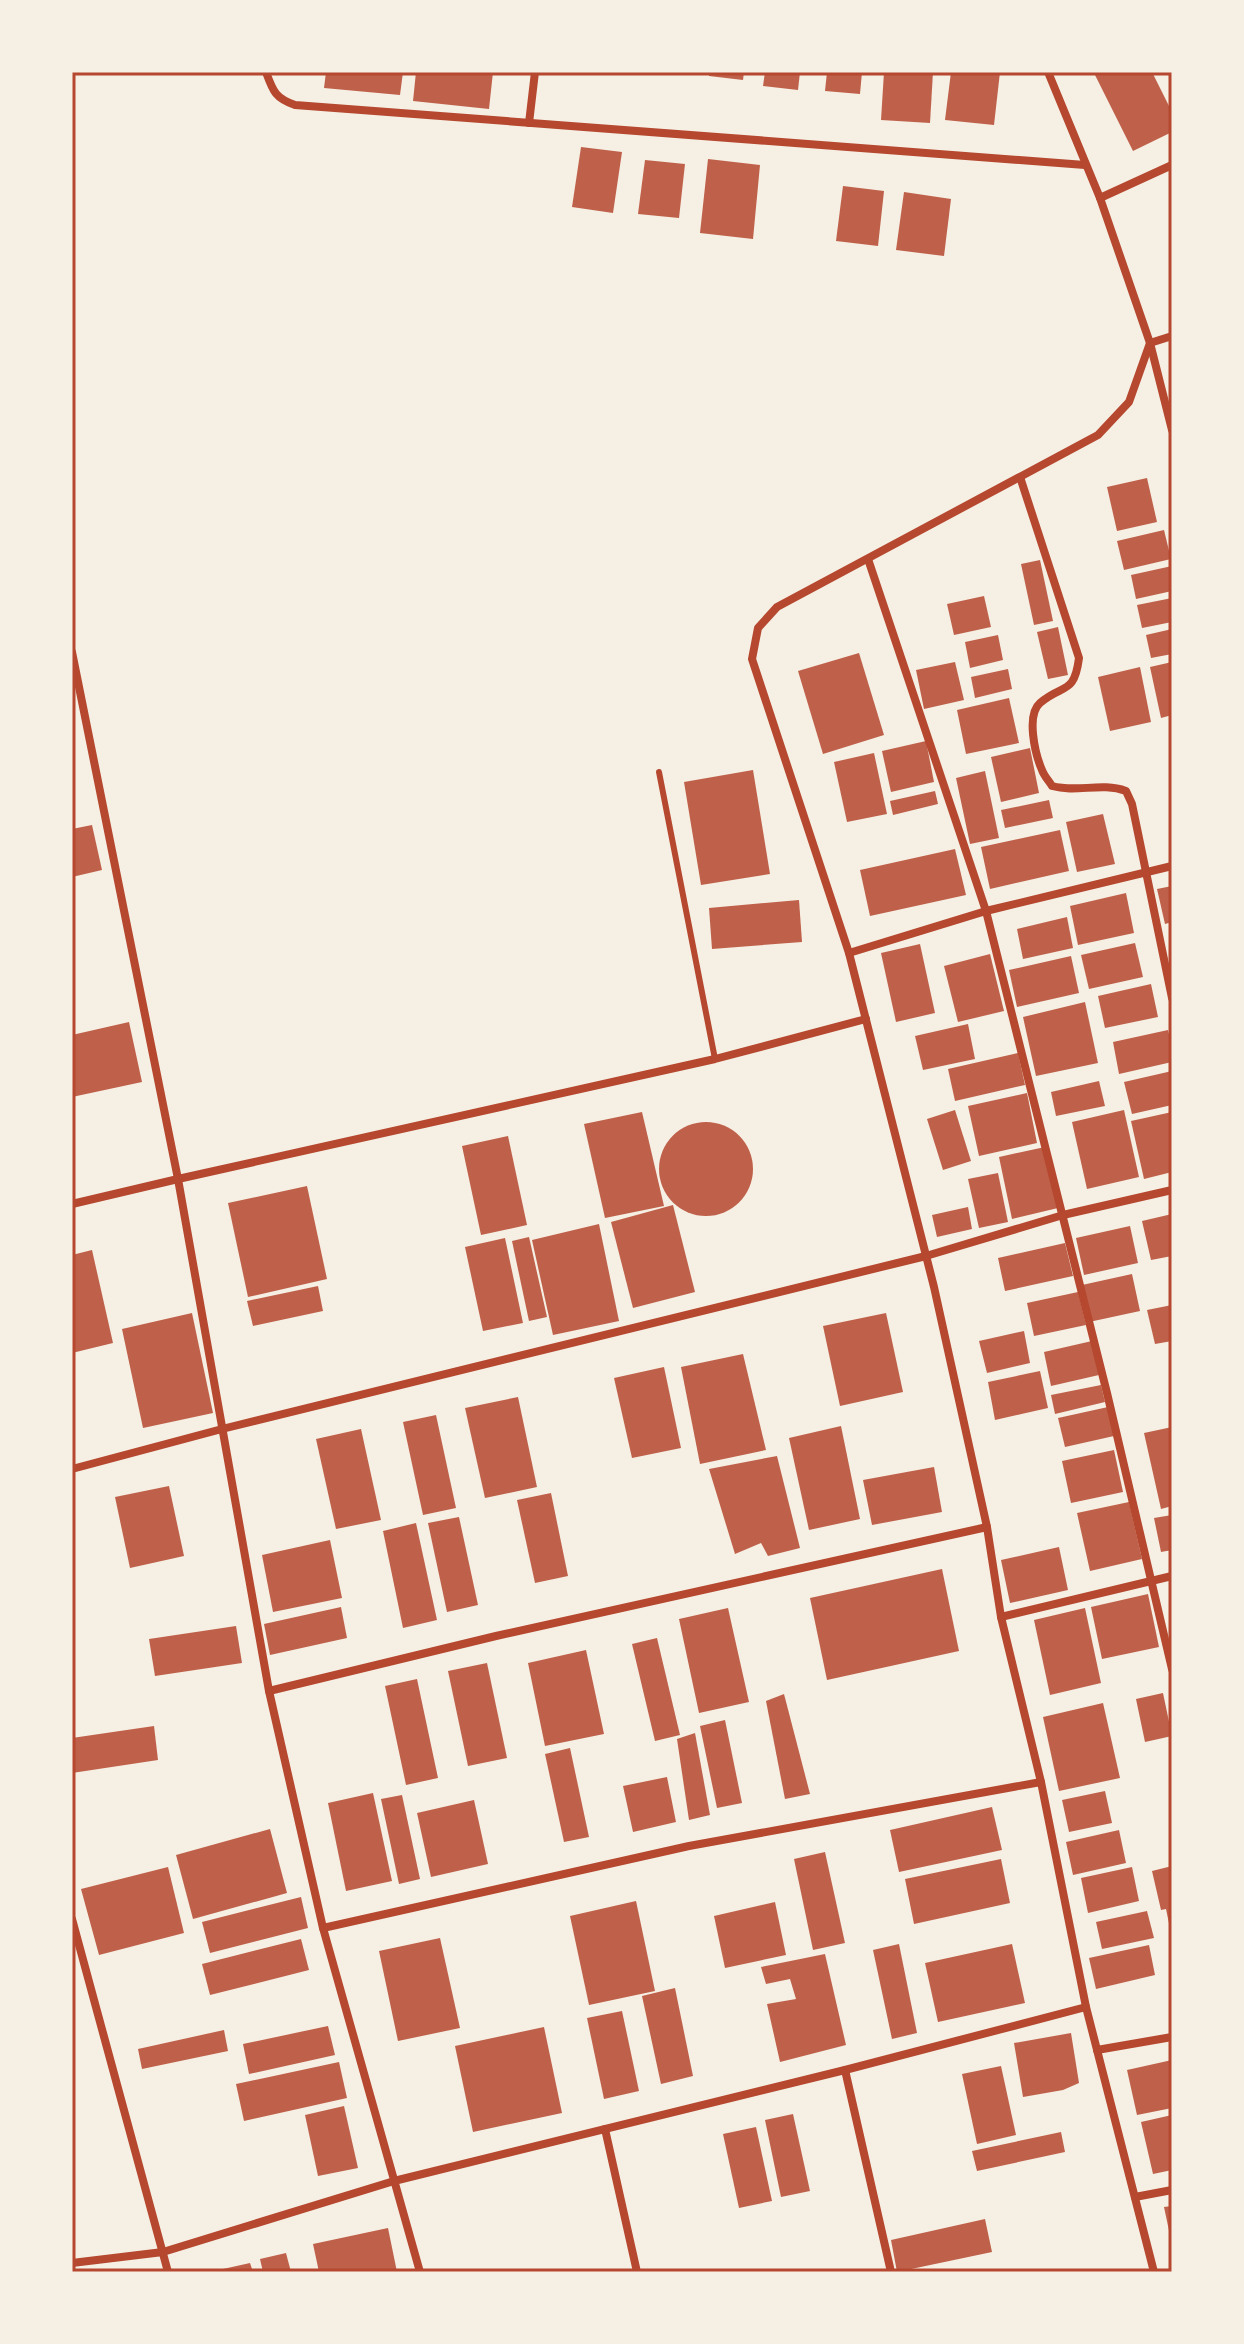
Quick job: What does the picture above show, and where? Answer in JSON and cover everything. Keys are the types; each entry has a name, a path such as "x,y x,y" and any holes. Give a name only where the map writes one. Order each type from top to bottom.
{"street":[{"path":"266,72 272,89 282,100 295,105 1085,165"},
{"path":"529,123 535,72"},
{"path":"1048,72 1100,198 1150,343 1172,430"},
{"path":"1100,198 1172,165"},
{"path":"1150,343 1172,336"},
{"path":"1150,343 1129,402 1098,435 777,607 758,628 752,659 849,953 926,1256 987,1527 1001,1617 1041,1782 1086,2007 1154,2272"},
{"path":"1020,477 1079,658 1076,676 1067,687 1038,704 1032,717 1042,771 1052,786 1068,790 1112,786 1126,791 1132,804 1172,998"},
{"path":"868,559 986,911 1172,1669"},
{"path":"72,652 178,1179 269,1691 323,1928 420,2272"},
{"path":"849,953 986,911 1172,866"},
{"path":"72,1204 715,1059 866,1019"},
{"path":"72,1469 222,1429 926,1256 1063,1215 1172,1190"},
{"path":"269,1691 496,1636 987,1527"},
{"path":"1001,1617 1172,1576"},
{"path":"323,1928 689,1846 1041,1782"},
{"path":"72,1919 168,2272"},
{"path":"72,2263 163,2252 394,2181 1086,2007"},
{"path":"1097,2050 1172,2037"},
{"path":"845,2070 891,2272"},
{"path":"605,2129 637,2272"},
{"path":"1135,2197 1172,2190"}],"lane":[{"path":"659,772 715,1059"}],"building":[{"path":"326,72 403,72 400,95 324,88"},
{"path":"416,72 493,72 489,109 413,101"},
{"path":"709,72 744,72 743,80 709,76"},
{"path":"765,72 800,72 798,90 763,86"},
{"path":"827,72 862,72 860,94 825,91"},
{"path":"884,72 933,72 930,123 881,120"},
{"path":"951,72 1000,72 994,125 945,120"},
{"path":"1101,72 1152,72 1172,112 1172,132 1133,151 1095,75"},
{"path":"581,147 622,152 613,213 572,207"},
{"path":"708,159 760,165 753,239 700,233"},
{"path":"645,160 685,164 679,218 638,214"},
{"path":"843,186 884,191 878,246 836,241"},
{"path":"904,192 951,199 944,256 896,250"},
{"path":"1147,478 1157,522 1117,531 1107,487"},
{"path":"1164,530 1171,559 1124,570 1117,541"},
{"path":"1040,560 1053,621 1034,625 1021,564"},
{"path":"1172,566 1172,591 1136,599 1131,575"},
{"path":"984,596 991,627 954,635 947,604"},
{"path":"1172,598 1172,622 1142,628 1137,605"},
{"path":"1058,627 1068,675 1048,679 1037,632"},
{"path":"1172,629 1172,654 1151,658 1146,635"},
{"path":"998,635 1003,660 970,668 965,642"},
{"path":"859,653 884,735 823,754 798,671"},
{"path":"955,662 964,700 924,709 916,670"},
{"path":"1172,662 1172,715 1161,718 1150,667"},
{"path":"1140,667 1151,722 1110,731 1098,677"},
{"path":"1008,669 1012,689 975,698 971,677"},
{"path":"1009,698 1019,743 966,754 957,710"},
{"path":"926,741 934,782 891,792 882,751"},
{"path":"1030,748 1039,793 1001,802 991,757"},
{"path":"874,753 887,814 847,822 834,762"},
{"path":"753,770 770,874 701,885 684,782"},
{"path":"985,771 999,838 970,844 956,778"},
{"path":"935,791 938,804 893,815 890,801"},
{"path":"1049,800 1053,818 1005,828 1001,810"},
{"path":"1103,814 1115,864 1077,872 1066,822"},
{"path":"92,825 102,870 72,877 72,829"},
{"path":"1060,830 1069,871 990,889 981,847"},
{"path":"955,849 966,895 870,916 860,870"},
{"path":"1172,886 1172,922 1165,924 1157,889"},
{"path":"1126,893 1134,933 1078,945 1070,906"},
{"path":"799,900 802,942 712,949 709,908"},
{"path":"1067,917 1073,948 1023,959 1017,929"},
{"path":"1135,943 1143,977 1089,989 1081,955"},
{"path":"920,944 935,1013 896,1022 881,953"},
{"path":"990,954 1004,1011 958,1022 944,966"},
{"path":"1071,956 1079,993 1017,1007 1009,970"},
{"path":"1151,984 1158,1017 1105,1028 1098,996"},
{"path":"1085,1002 1098,1063 1036,1076 1023,1017"},
{"path":"129,1022 142,1082 72,1097 72,1035"},
{"path":"968,1024 975,1059 923,1070 915,1036"},
{"path":"1168,1030 1172,1062 1119,1074 1113,1042"},
{"path":"1018,1053 1025,1085 955,1101 948,1069"},
{"path":"1172,1071 1172,1105 1132,1114 1124,1082"},
{"path":"1099,1081 1105,1106 1056,1116 1051,1092"},
{"path":"1027,1093 1037,1143 979,1156 968,1106"},
{"path":"955,1110 971,1161 943,1170 927,1119"},
{"path":"1124,1110 1139,1177 1087,1189 1072,1122"},
{"path":"642,1112 664,1206 605,1218 584,1124"},
{"path":"1172,1112 1172,1172 1144,1179 1131,1121"},
{"path":"697,1122 715,1122 740,1135 750,1151 753,1169 750,1187 740,1203 715,1216 697,1216 672,1203 659,1178 659,1160 672,1135"},
{"path":"508,1136 527,1225 481,1235 462,1146"},
{"path":"1045,1147 1058,1208 1012,1219 999,1157"},
{"path":"998,1173 1008,1222 979,1228 968,1179"},
{"path":"307,1186 327,1279 248,1297 228,1203"},
{"path":"673,1205 695,1292 633,1308 611,1222"},
{"path":"968,1207 972,1229 937,1237 932,1215"},
{"path":"1172,1214 1172,1256 1151,1260 1142,1221"},
{"path":"599,1224 619,1321 553,1335 532,1240"},
{"path":"1130,1226 1138,1263 1084,1275 1076,1238"},
{"path":"529,1237 547,1317 529,1321 512,1241"},
{"path":"505,1238 523,1323 483,1331 465,1247"},
{"path":"1065,1243 1073,1276 1005,1291 998,1258"},
{"path":"92,1250 113,1343 72,1353 72,1255"},
{"path":"1132,1274 1140,1311 1089,1322 1082,1285"},
{"path":"318,1286 323,1311 253,1326 247,1301"},
{"path":"1078,1292 1086,1325 1034,1336 1027,1303"},
{"path":"1172,1305 1172,1341 1155,1344 1147,1310"},
{"path":"192,1313 213,1413 143,1428 122,1329"},
{"path":"886,1313 903,1392 840,1406 823,1326"},
{"path":"1024,1331 1030,1363 987,1373 979,1341"},
{"path":"1092,1341 1099,1375 1051,1386 1044,1352"},
{"path":"743,1354 766,1450 700,1464 681,1367"},
{"path":"664,1367 681,1448 632,1458 614,1378"},
{"path":"1040,1371 1048,1408 995,1420 988,1382"},
{"path":"1101,1385 1105,1402 1055,1414 1051,1395"},
{"path":"518,1397 537,1487 485,1498 465,1408"},
{"path":"1108,1407 1114,1436 1065,1447 1058,1418"},
{"path":"436,1415 456,1508 423,1515 403,1422"},
{"path":"841,1426 860,1519 809,1530 789,1438"},
{"path":"1172,1427 1172,1506 1161,1509 1144,1433"},
{"path":"361,1429 381,1520 336,1529 316,1439"},
{"path":"1114,1450 1123,1492 1071,1503 1062,1461"},
{"path":"777,1456 800,1548 768,1556 761,1543 735,1554 709,1469"},
{"path":"934,1467 942,1512 872,1525 863,1480"},
{"path":"169,1486 184,1556 130,1568 115,1497"},
{"path":"551,1493 568,1576 535,1583 517,1500"},
{"path":"1129,1502 1142,1559 1090,1571 1077,1513"},
{"path":"1172,1515 1172,1550 1161,1552 1154,1518"},
{"path":"459,1517 478,1605 447,1612 428,1523"},
{"path":"416,1523 437,1620 403,1628 383,1531"},
{"path":"330,1540 342,1598 273,1612 262,1555"},
{"path":"1059,1547 1068,1590 1010,1603 1001,1560"},
{"path":"942,1569 959,1651 827,1680 810,1598"},
{"path":"1148,1594 1159,1647 1102,1659 1091,1607"},
{"path":"341,1607 347,1638 270,1655 264,1624"},
{"path":"728,1608 749,1702 699,1713 679,1619"},
{"path":"1085,1608 1101,1683 1050,1695 1034,1620"},
{"path":"236,1626 242,1663 155,1676 149,1639"},
{"path":"657,1638 680,1735 655,1741 632,1644"},
{"path":"586,1650 604,1734 545,1746 528,1663"},
{"path":"487,1663 507,1758 468,1766 448,1671"},
{"path":"417,1679 438,1778 406,1785 385,1686"},
{"path":"1163,1693 1172,1736 1145,1742 1136,1699"},
{"path":"784,1694 810,1794 785,1799 766,1701"},
{"path":"1103,1703 1120,1778 1059,1791 1043,1717"},
{"path":"725,1720 742,1803 717,1808 700,1726"},
{"path":"154,1726 158,1760 72,1773 72,1738"},
{"path":"695,1733 710,1815 689,1820 677,1739"},
{"path":"570,1748 589,1837 564,1842 545,1754"},
{"path":"667,1777 676,1822 633,1832 623,1786"},
{"path":"1105,1791 1112,1823 1069,1832 1062,1800"},
{"path":"373,1793 392,1881 346,1891 328,1803"},
{"path":"402,1795 420,1879 399,1884 381,1799"},
{"path":"474,1800 488,1864 431,1877 417,1813"},
{"path":"992,1807 1002,1850 899,1872 890,1830"},
{"path":"270,1829 287,1893 193,1919 176,1855"},
{"path":"1119,1830 1126,1863 1073,1875 1066,1842"},
{"path":"825,1852 845,1943 813,1950 794,1859"},
{"path":"1001,1859 1010,1903 914,1924 905,1879"},
{"path":"1172,1866 1171,1933 1166,1909 1161,1910 1152,1871"},
{"path":"168,1867 184,1933 99,1955 81,1889"},
{"path":"1132,1867 1139,1901 1088,1913 1081,1878"},
{"path":"301,1897 308,1928 210,1953 202,1922"},
{"path":"636,1901 655,1991 589,2005 570,1916"},
{"path":"775,1902 786,1955 725,1968 714,1916"},
{"path":"1147,1911 1154,1938 1102,1949 1096,1922"},
{"path":"440,1938 460,2028 398,2041 379,1951"},
{"path":"301,1939 309,1970 210,1995 202,1964"},
{"path":"899,1944 917,2033 892,2039 873,1950"},
{"path":"1012,1944 1025,2003 938,2022 925,1963"},
{"path":"1149,1945 1155,1975 1096,1989 1089,1958"},
{"path":"825,1954 846,2045 780,2062 767,2004 796,1999 790,1979 766,1984 761,1967"},
{"path":"675,1988 693,2076 661,2084 642,1996"},
{"path":"622,2011 639,2091 604,2099 587,2018"},
{"path":"328,2026 335,2055 249,2074 243,2044"},
{"path":"544,2027 562,2113 473,2132 455,2046"},
{"path":"224,2030 228,2051 142,2069 138,2049"},
{"path":"1071,2033 1079,2083 1063,2090 1023,2097 1014,2043"},
{"path":"1172,2060 1172,2108 1137,2115 1127,2070"},
{"path":"339,2062 347,2098 244,2121 236,2084"},
{"path":"1001,2066 1016,2135 977,2144 962,2074"},
{"path":"344,2106 358,2168 318,2176 305,2115"},
{"path":"793,2114 810,2191 781,2197 765,2120"},
{"path":"1172,2115 1172,2170 1153,2174 1141,2122"},
{"path":"756,2127 772,2201 739,2208 723,2134"},
{"path":"1061,2132 1065,2152 977,2171 972,2151"},
{"path":"1172,2206 1172,2240 1171,2240 1164,2207"},
{"path":"985,2219 992,2252 897,2272 891,2240"},
{"path":"388,2228 397,2272 319,2272 313,2244"},
{"path":"286,2253 291,2272 263,2272 260,2259"},
{"path":"250,2263 253,2272 214,2272 214,2271"}]}
